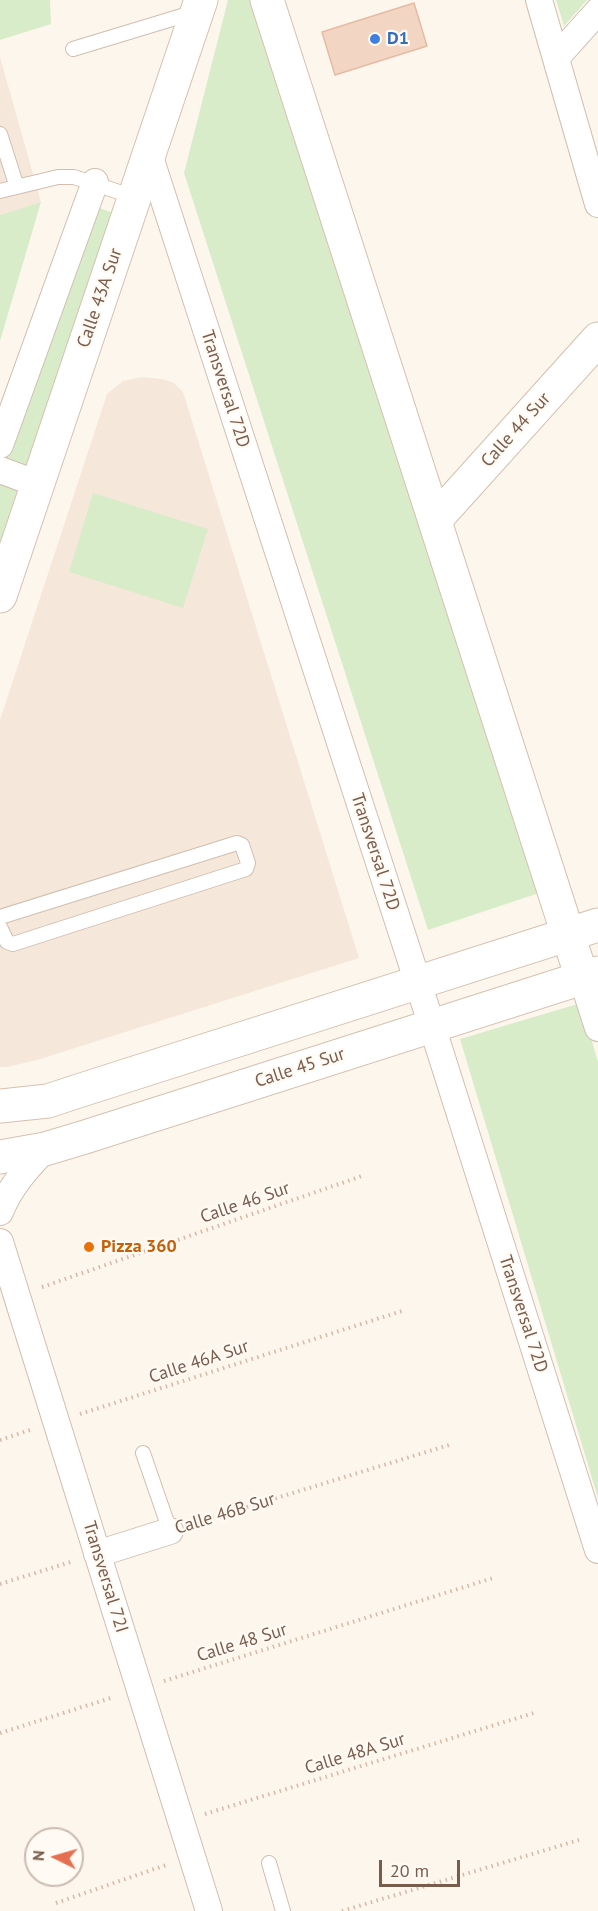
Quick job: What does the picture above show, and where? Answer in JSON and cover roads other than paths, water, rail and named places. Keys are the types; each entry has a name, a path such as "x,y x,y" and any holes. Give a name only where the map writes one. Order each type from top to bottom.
{"street":[{"path":"267,0 435,520 583,930 598,1028"},
{"path":"539,0 598,204"},
{"name":"Calle 43A Sur","path":"0,596 199,6"},
{"path":"556,58 598,11"},
{"name":"Transversal 72D","path":"149,154 432,1026 598,1550"},
{"path":"0,445 95,182"},
{"name":"Calle 44 Sur","path":"435,520 598,339"},
{"path":"0,470 38,484"},
{"path":"0,1106 48,1101 583,930"},
{"name":"Calle 45 Sur","path":"0,1157 45,1149 590,975"},
{"path":"0,1212 7,1194 22,1173 45,1149"},
{"name":"Transversal 72I","path":"0,1242 209,1911"},
{"name":"Calle 46B Sur","path":"97,1554 170,1531"}],"lane":[{"path":"73,49 199,6"},
{"path":"0,134 16,187"},
{"path":"0,191 58,177 74,177 95,182 134,197"},
{"path":"0,917 237,843 242,845 248,863 246,870 13,944 7,942 0,927"},
{"path":"143,1453 170,1531"},
{"path":"269,1863 283,1911"}],"place":[{"name":"D1","path":"375,39"},
{"name":"Pizza 360","path":"89,1247"}]}
